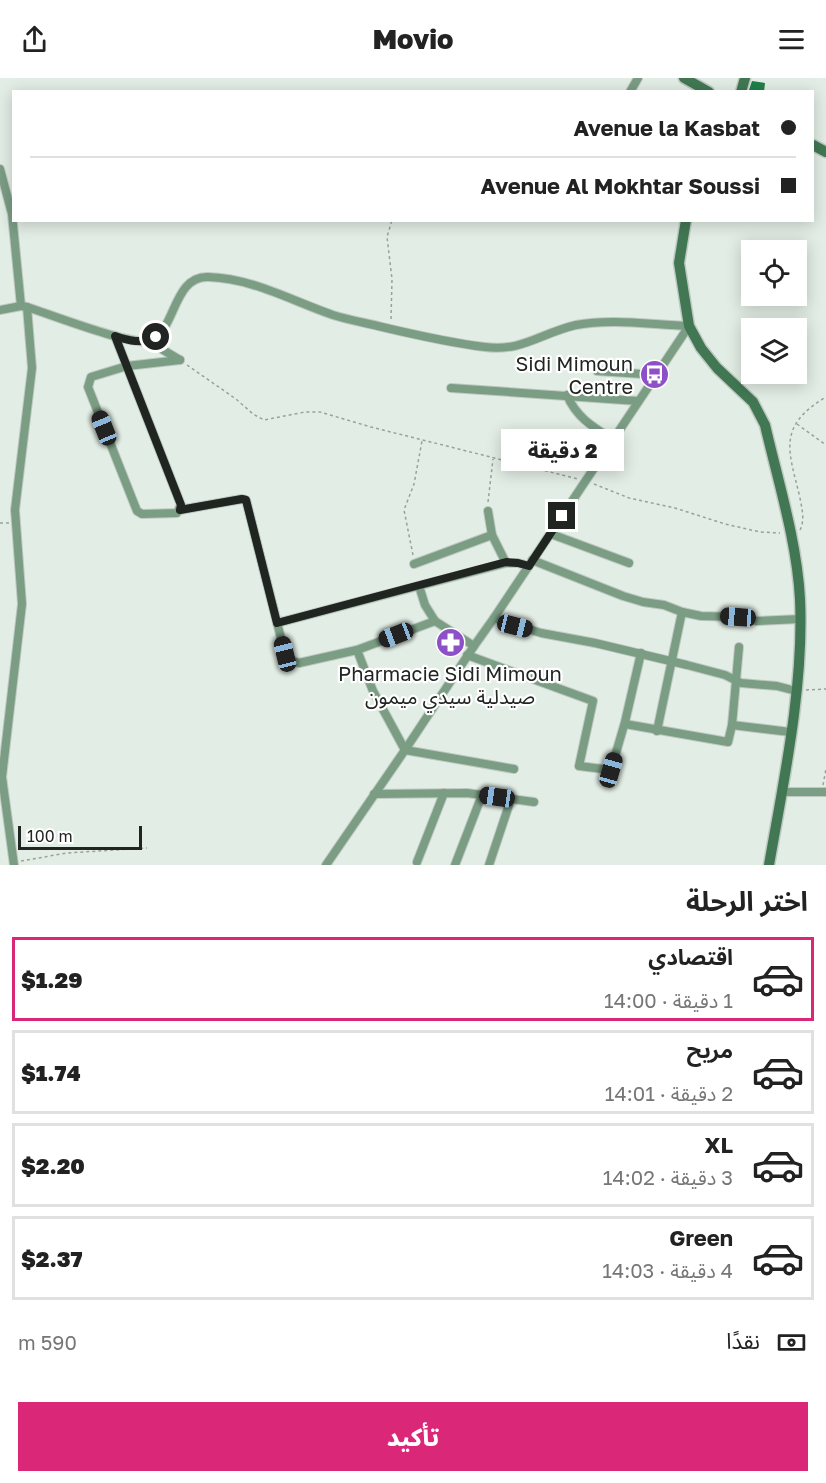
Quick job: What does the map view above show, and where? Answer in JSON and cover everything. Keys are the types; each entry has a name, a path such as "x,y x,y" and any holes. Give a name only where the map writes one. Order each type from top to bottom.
{"street":[{"path":"684,78 705,90"},
{"path":"0,169 12,214"},
{"path":"13,222 32,368 15,510 22,604 2,777 14,863"},
{"path":"686,222 679,263 689,326 701,348 717,368 746,394 760,413 765,425 791,539 799,589 800,620 796,690 769,865"},
{"path":"148,341 156,337 163,328 188,285 196,279 205,277 249,284 335,316 434,339 483,347 506,349 561,329 590,323 626,322 689,326"},
{"path":"0,310 24,306 126,340 148,341 180,360"},
{"path":"326,865 689,326"},
{"path":"115,336 181,505 180,510"},
{"path":"180,360 127,366 91,377 88,387 137,511 147,516 177,513 180,510 246,500 285,654 291,660 299,663 357,650 435,621"},
{"path":"597,371 657,375"},
{"path":"451,388 638,401"},
{"path":"567,395 573,408 585,421 612,440"},
{"path":"488,511 492,535 506,562"},
{"path":"551,534 629,564"},
{"path":"414,564 492,535"},
{"path":"277,623 506,562 531,563 623,596 701,616 738,617 757,621 800,620"},
{"path":"419,586 425,605 435,621 474,646"},
{"path":"657,730 682,612"},
{"path":"494,618 541,633 672,661 725,675 747,684 796,690"},
{"path":"625,724 728,742 732,725 739,647"},
{"path":"357,650 374,691 405,750"},
{"path":"467,655 592,700 579,766 611,770 625,724 640,653"},
{"path":"732,725 790,732"},
{"path":"405,750 514,769"},
{"path":"782,792 824,792"},
{"path":"374,794 444,793 534,802"},
{"path":"417,862 444,793"},
{"path":"455,865 482,795"},
{"path":"489,865 511,799"}],"path":[{"path":"391,222 387,237 392,279 391,329"},
{"path":"180,360 264,420 304,412 320,412 584,481 629,498 675,508 725,524 791,539 803,525 789,450 791,434 804,413 826,397"},
{"path":"797,424 826,445"},
{"path":"414,564 404,510 414,484 422,440"},
{"path":"488,511 493,458"},
{"path":"796,690 826,689"},
{"path":"824,792 826,769"},
{"path":"14,863 67,853 147,848"}],"building":[{"path":"752,81 765,83 764,90 749,90"}],"place":[{"name":"Sidi Mimoun Centre","path":"654,375"},
{"name":"Pharmacie Sidi Mimoun صيدلية سيدي ميمون","path":"450,643"}],"route":[{"path":"156,337 148,341 139,341 115,336 181,505 180,510 246,500 277,623 506,562 529,566 562,516"}]}
